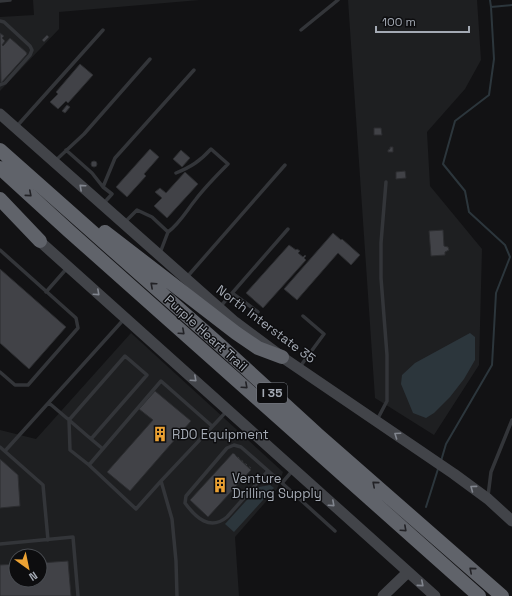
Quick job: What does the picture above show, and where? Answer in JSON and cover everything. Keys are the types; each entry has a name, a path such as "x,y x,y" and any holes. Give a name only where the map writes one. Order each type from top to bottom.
{"highway":[{"name":"Purple Heart Trail","path":"0,150 221,346 317,434 502,596"},
{"name":"Purple Heart Trail","path":"0,168 104,263 479,596"},
{"path":"43,189 74,207 258,348 282,357"},
{"path":"0,199 40,241"}],"main road":[{"name":"North Interstate 35","path":"0,114 234,322 282,357 454,474 488,500 512,521"},
{"path":"0,206 435,596"},
{"path":"382,596 408,572"}],"lane":[{"path":"0,1 10,0"},
{"path":"301,30 338,0"},
{"path":"0,21 4,22 25,41 32,50 30,55 5,83 0,85"},
{"path":"15,128 103,30"},
{"path":"54,162 84,134 150,59"},
{"path":"103,187 115,158 194,70"},
{"path":"160,256 168,232 177,226 209,183 228,164 211,149 202,159 176,173"},
{"path":"66,150 92,173 103,187 112,194 102,205"},
{"path":"186,279 285,165"},
{"path":"376,421 387,401 387,354 381,278 381,243 386,182"},
{"path":"123,223 137,210 152,217 168,232"},
{"path":"219,308 288,229"},
{"path":"0,250 76,318 78,328 28,385 16,385 0,372"},
{"path":"46,292 68,266"},
{"path":"232,293 258,312"},
{"path":"299,368 324,334 303,316"},
{"path":"5,452 125,318"},
{"path":"91,439 147,375 125,356 69,420 70,450 89,465 136,509 228,410"},
{"path":"89,465 161,381 212,426"},
{"path":"49,403 103,449"},
{"path":"488,500 491,472 512,420"},
{"path":"268,471 228,517 220,522 210,523 194,516 185,503 186,496 227,448 234,445 241,447 282,483 335,532"},
{"path":"0,447 43,485 48,540"},
{"path":"282,483 294,469"},
{"path":"161,481 172,519 178,596"},
{"path":"0,544 73,537 78,596"}],"path":[{"path":"234,454 252,469"}],"shaded area":[{"path":"33,0 200,0 59,12 59,29 0,91 0,17 34,15"},
{"path":"348,0 477,0 481,60 465,89 427,132 430,186 482,249 479,365 434,435 375,398"},
{"path":"131,333 283,472 277,489 235,537 239,596 0,596 0,430 36,439"},
{"path":"470,333 475,337 475,360 464,379 450,397 434,413 426,418 413,413 401,384 402,375 415,363"},
{"path":"270,485 274,488 234,532 225,524 259,487"}],"building":[{"path":"0,33 4,36 2,38 5,41 2,45 3,46 10,38 27,54 1,83"},
{"path":"47,35 49,37 44,42 42,40"},
{"path":"80,64 93,75 68,103 66,101 58,109 50,102 58,94 56,92"},
{"path":"67,105 70,107 65,113 62,111"},
{"path":"374,128 381,128 382,135 374,135"},
{"path":"390,147 393,147 393,152 388,152"},
{"path":"150,149 159,157 144,174 146,176 127,197 116,187"},
{"path":"181,150 190,158 182,167 173,159"},
{"path":"94,161 97,164 94,167 91,164"},
{"path":"405,171 406,178 396,179 396,172"},
{"path":"185,172 198,184 167,218 154,206 162,198 155,192 160,188 166,193"},
{"path":"443,230 444,246 448,247 449,250 445,252 445,255 431,256 429,231"},
{"path":"333,233 360,255 351,265 338,253 297,300 284,289"},
{"path":"289,245 300,251 298,253 303,257 305,255 306,256 304,258 306,260 263,308 246,293"},
{"path":"0,269 66,327 29,369 0,343"},
{"name":"RDO Equipment","path":"155,391 191,421 130,491 107,472 153,420 139,409"},
{"name":"Venture Drilling Supply","path":"233,453 251,470 208,517 190,500"},
{"path":"0,459 18,475 20,506 0,508"},
{"path":"68,561 71,596 0,596 0,565 8,564 8,588 48,588 48,562"}],"waterway":[{"path":"490,0 491,7"},
{"path":"441,461 446,444 492,365 496,293 510,257 505,245 469,212 465,191 443,164 455,121 489,95 494,59 491,7 512,5"},
{"path":"426,507 438,469"}],"place":[{"name":"RDO Equipment","path":"160,434"},
{"name":"Venture Drilling Supply","path":"220,485"}]}
